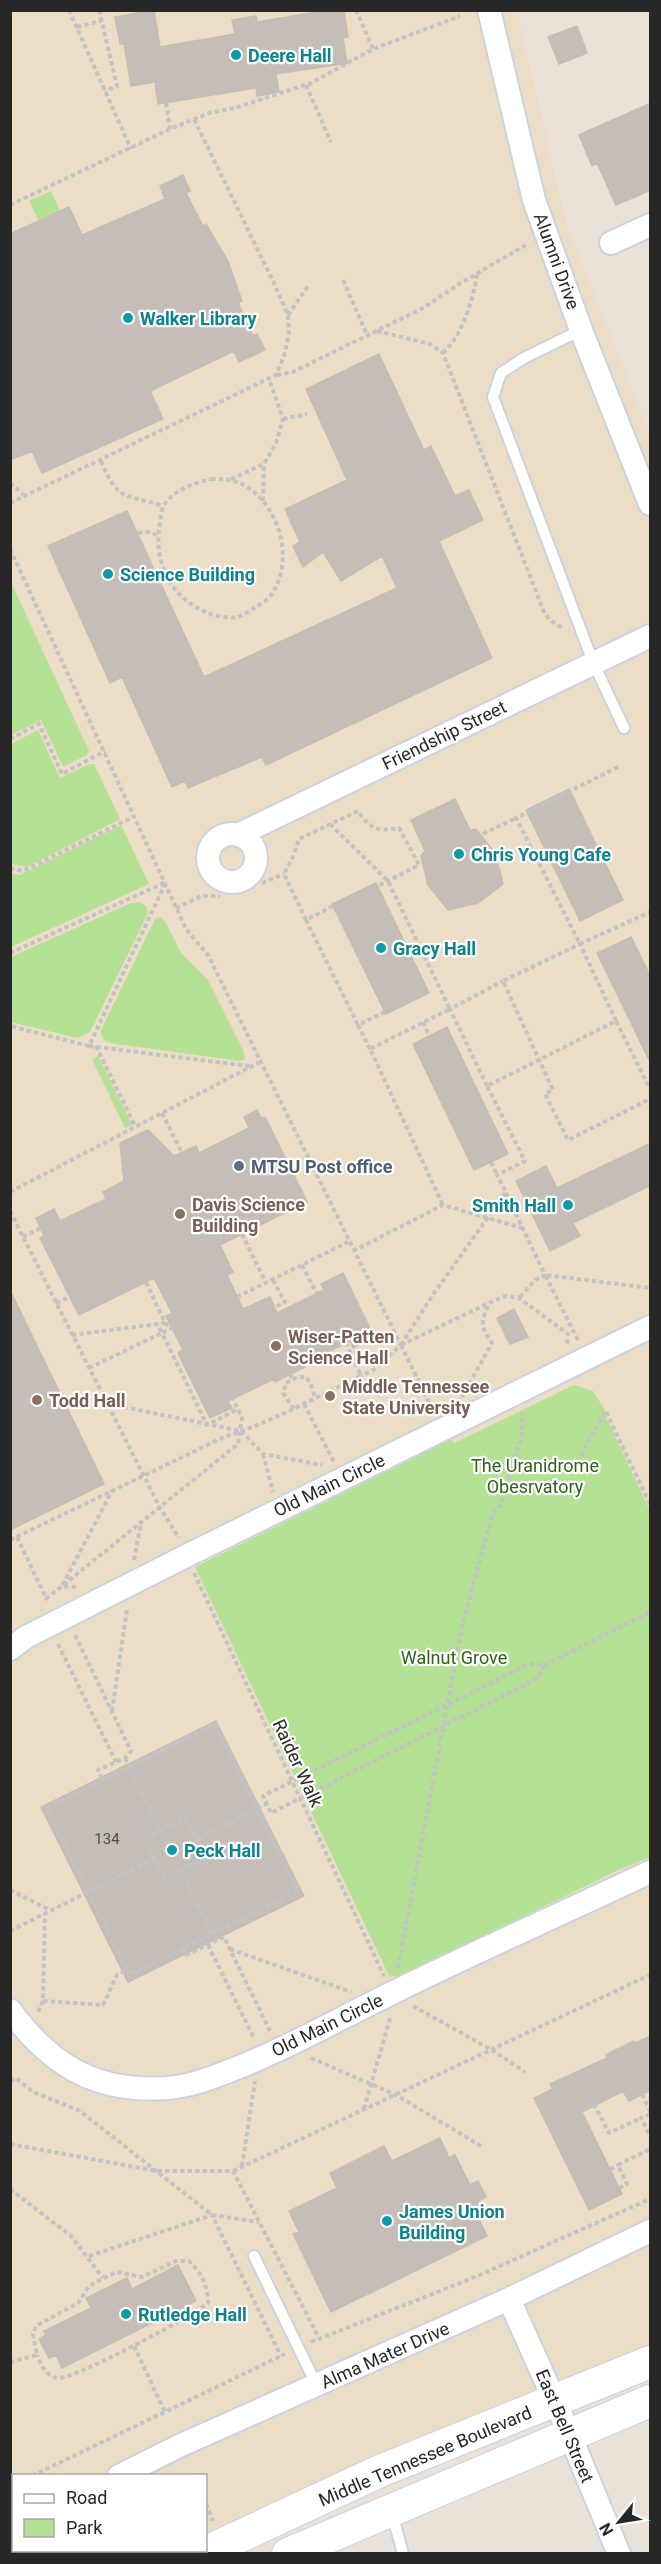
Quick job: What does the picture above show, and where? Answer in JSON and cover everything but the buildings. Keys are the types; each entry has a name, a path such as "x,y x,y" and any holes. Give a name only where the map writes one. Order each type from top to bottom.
{"main road":[{"name":"Middle Tennessee Boulevard","path":"207,2551 380,2471 651,2362"},
{"name":"Middle Tennessee Boulevard","path":"288,2553 651,2401"}],"street":[{"name":"Alumni Drive","path":"489,10 534,200 581,330 651,504"},
{"path":"611,243 651,225"},
{"name":"Friendship Street","path":"238,835 651,636"},
{"name":"Old Main Circle","path":"10,1649 26,1637 186,1556 651,1327"},
{"name":"Old Main Circle","path":"10,2010 28,2035 49,2055 73,2071 104,2082 135,2087 167,2088 197,2083 257,2060 390,1994 651,1872"},
{"name":"Alma Mater Drive","path":"121,2474 509,2299 651,2231"},
{"name":"East Bell Street","path":"509,2299 570,2435 619,2553"}],"lane":[{"path":"581,330 524,358 501,374 493,398 593,662 624,728"},
{"path":"254,2256 317,2386"},
{"path":"391,2510 404,2553"}],"path":[{"path":"69,10 131,149"},
{"path":"99,10 117,86 105,91"},
{"path":"356,10 373,49"},
{"path":"10,205 170,129 194,119 306,85 373,49 460,16"},
{"path":"77,27 101,21"},
{"path":"306,85 331,142"},
{"path":"166,103 170,129"},
{"path":"194,119 288,315 289,334 284,356 276,375"},
{"path":"10,503 276,375 294,372 425,307 459,284 526,245"},
{"path":"443,353 450,346 458,331 475,288 477,275"},
{"path":"343,280 367,335"},
{"path":"288,315 308,286"},
{"path":"377,331 430,344 443,353 544,612 550,620 567,630"},
{"path":"263,501 264,464 276,443 283,419 270,379"},
{"path":"283,419 307,414"},
{"path":"101,461 110,482 124,496 163,506"},
{"path":"230,479 264,464"},
{"path":"211,479 230,479 244,485 263,501 282,537 281,570 271,595 237,617 213,615 195,608 181,597 168,581 160,561 157,536 163,506 178,492 195,483 211,479"},
{"path":"10,483 26,496"},
{"path":"138,533 149,532 157,536"},
{"path":"10,549 186,929 208,955 262,1060 348,1242 434,1411"},
{"path":"10,739 39,724 62,774 105,751"},
{"path":"483,834 618,767"},
{"path":"262,883 284,874 299,839 358,812 369,827 380,830 399,828 419,866 378,886"},
{"path":"10,868 23,871 135,816"},
{"path":"516,818 651,1089"},
{"path":"330,824 388,881 525,1161 497,1175"},
{"path":"284,874 370,1048 443,1204"},
{"path":"10,953 166,882"},
{"path":"89,1046 166,882"},
{"path":"176,908 202,896 220,896"},
{"path":"306,920 333,906"},
{"path":"370,1048 450,1010 503,981 651,912"},
{"path":"503,981 553,1090 545,1094 568,1140 651,1099"},
{"path":"358,1025 385,1012"},
{"path":"487,1086 616,1021"},
{"path":"423,1023 429,1035"},
{"path":"10,1026 89,1046 251,1066"},
{"path":"96,1046 135,1126"},
{"path":"10,1192 262,1060"},
{"path":"162,1113 182,1153"},
{"path":"491,1162 582,1347"},
{"path":"10,1539 224,1437 294,1409 375,1369 400,1345 506,1192"},
{"path":"353,1251 443,1204 522,1228"},
{"name":"Raider Walk","path":"10,1211 159,1506 182,1544 385,1977 385,1983"},
{"path":"23,1237 41,1228"},
{"path":"242,1234 266,1283"},
{"path":"237,1297 348,1242"},
{"path":"302,1265 316,1294"},
{"path":"519,1298 535,1280 545,1275 651,1288"},
{"path":"273,1280 285,1302 274,1307"},
{"path":"89,1368 172,1328 165,1323 146,1282"},
{"path":"400,1345 506,1296 519,1298 568,1334"},
{"path":"56,1303 69,1297"},
{"path":"460,1402 492,1343 483,1330 482,1318 489,1303"},
{"path":"72,1335 165,1323"},
{"path":"567,1355 569,1323"},
{"path":"157,1324 207,1425"},
{"path":"346,1343 361,1376"},
{"path":"290,1374 292,1380"},
{"path":"294,1409 283,1393 286,1383 298,1377 306,1377 311,1384 315,1398"},
{"path":"46,1599 238,1444 242,1418 233,1399"},
{"path":"108,1404 241,1431 263,1454 275,1498"},
{"path":"263,1454 337,1467 304,1404"},
{"path":"397,1975 462,1626 492,1515 501,1505 522,1434 522,1408"},
{"path":"207,1425 238,1409"},
{"path":"577,1462 606,1412 651,1504"},
{"path":"62,1586 112,1491"},
{"path":"132,1569 141,1522"},
{"path":"16,1537 50,1605"},
{"path":"112,1712 128,1600"},
{"path":"545,1665 537,1678 271,1813 262,1796 529,1664 545,1665 651,1612"},
{"path":"73,1631 131,1750 125,1758 98,1770 103,1780"},
{"path":"56,1639 116,1762"},
{"path":"215,1724 298,1891 129,1975 46,1808 103,1780 215,1724"},
{"path":"125,1758 160,1831"},
{"path":"197,1839 267,1804"},
{"path":"186,1818 197,1839 206,1857 164,1878 145,1838 186,1818"},
{"path":"10,1931 154,1859"},
{"path":"180,1870 216,1941"},
{"path":"10,1890 51,1911"},
{"path":"28,2035 43,2001 45,1914"},
{"path":"183,1948 186,1955 224,1937 270,2029 268,2035"},
{"path":"208,1945 254,2038 260,2039"},
{"path":"230,1949 360,1995"},
{"path":"43,2001 103,2005 117,1975 126,1970"},
{"path":"10,2144 157,2171 233,2171 651,1975"},
{"path":"407,2002 492,2050 525,2072"},
{"path":"364,2110 393,2009"},
{"path":"302,2053 396,2095 481,2146"},
{"path":"10,2081 16,2078 33,2092 62,2106 80,2111 212,2215 281,2356"},
{"path":"242,2167 255,2079"},
{"path":"594,2104 609,2133 651,2113 642,2094"},
{"path":"641,2118 651,2136"},
{"path":"610,2169 651,2149"},
{"path":"618,2165 627,2184 619,2188"},
{"path":"233,2171 319,2338"},
{"path":"10,2189 71,2236 89,2256 103,2278"},
{"path":"34,2474 319,2338 475,2277 651,2199"},
{"path":"89,2256 212,2215 259,2222"},
{"path":"176,2261 189,2261 197,2269 208,2291 208,2303 134,2346 60,2378 50,2376 44,2370 37,2355 33,2334 36,2326 78,2303 88,2286 103,2278 116,2272 142,2277 176,2261"},
{"path":"134,2346 165,2412"},
{"path":"10,2362 37,2355"},
{"path":"207,2506 213,2521"}],"shaded area":[{"name":"Middle Tennessee State University","path":"11,11 517,11 566,222 650,435 650,2356 207,2544 207,2474 12,2474 12,2552 187,2552 182,2554 11,2554"}],"green space":[{"path":"51,191 60,211 39,221 29,201"},
{"path":"10,580 89,751 87,755 63,767 41,720 11,735"},
{"path":"38,730 60,778 89,764 94,764 120,819 27,867 11,864 11,744"},
{"path":"121,825 149,884 11,947 11,873 20,875"},
{"path":"139,902 146,906 148,913 90,1032 77,1038 11,1022 11,957 131,903"},
{"path":"160,917 165,921 181,953 208,980 244,1052 245,1059 240,1061 114,1044 102,1036 101,1030 155,919"},
{"path":"98,1056 132,1125 125,1128 92,1059"},
{"name":"Walnut Grove","path":"574,1385 593,1391 606,1412 605,1415 650,1511 650,1857 616,1871 399,1978 391,1975 390,1978 195,1567 451,1439 454,1443"}],"place":[{"name":"Deere Hall","path":"236,55"},
{"name":"Walker Library","path":"128,318"},
{"name":"Science Building","path":"108,574"},
{"name":"Chris Young Cafe","path":"459,854"},
{"name":"Gracy Hall","path":"381,948"},
{"name":"MTSU Post office","path":"239,1166"},
{"name":"Smith Hall","path":"568,1205"},
{"name":"Davis Science Building","path":"180,1214"},
{"name":"Wiser-Patten Science Hall","path":"276,1346"},
{"name":"Middle Tennessee State University","path":"330,1396"},
{"name":"Todd Hall","path":"37,1400"},
{"name":"Peck Hall","path":"172,1850"},
{"name":"James Union Building","path":"387,2221"},
{"name":"Rutledge Hall","path":"126,2314"}],"park label":[{"name":"The Uranidrome Obesrvatory","path":"535,1475"}]}
